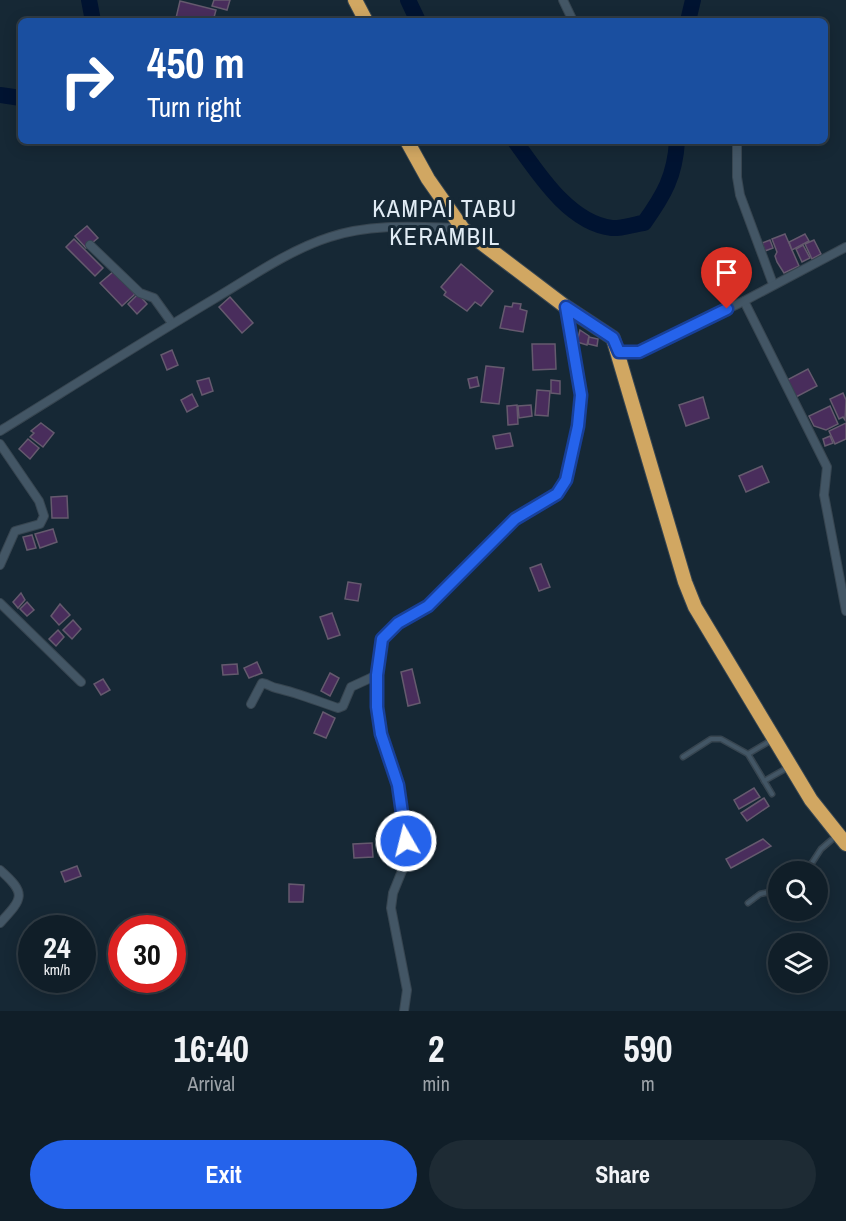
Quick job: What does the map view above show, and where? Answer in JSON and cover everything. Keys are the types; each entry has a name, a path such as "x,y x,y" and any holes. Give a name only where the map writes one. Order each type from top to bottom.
{"highway":[{"path":"355,0 364,18"},
{"path":"409,144 428,178 463,229 525,273 566,307 613,338 695,607 790,767 841,839"}],"street":[{"path":"563,0 572,18"},
{"path":"737,144 737,177 740,195 773,284"},
{"path":"0,431 172,323 280,260 331,236 403,226 463,229"},
{"path":"90,246 140,293 154,298 172,323"},
{"path":"619,352 639,352 744,301 846,247"},
{"path":"744,301 827,467 824,495 846,611"},
{"path":"404,1011 407,990 392,908 393,893 406,861 406,841 398,785 379,728 376,699 382,639 390,629 428,606 515,519 557,494 566,480 578,426 581,395 566,307"},
{"path":"0,444 39,501 44,516 40,524 15,531 0,565"},
{"path":"0,603 81,682"},
{"path":"251,704 262,683 265,683 341,707 351,687 377,675"},
{"path":"0,870 16,884 20,895 18,903 0,923"}],"lane":[{"path":"683,757 715,738 748,754 772,794"},
{"path":"748,754 773,739"},
{"path":"764,781 790,767"},
{"path":"813,861 821,849 841,839"},
{"path":"748,903 760,894 768,892"}],"building":[{"path":"214,0 230,0 227,10 212,6"},
{"path":"180,1 216,10 214,18 176,18"},
{"path":"87,226 98,238 86,248 75,236"},
{"path":"785,234 799,266 784,273 777,262 775,256 777,252 772,239"},
{"path":"805,234 809,241 792,250 789,242"},
{"path":"74,239 103,268 95,276 66,247"},
{"path":"770,240 773,248 765,251 762,243"},
{"path":"814,240 821,254 812,259 805,244"},
{"path":"803,245 810,258 802,262 796,249"},
{"path":"461,264 493,291 481,306 475,302 467,311 444,295 446,292 441,287"},
{"path":"114,271 135,294 122,306 100,283"},
{"path":"138,294 147,304 137,314 128,304"},
{"path":"230,297 253,323 242,333 219,307"},
{"path":"513,303 521,304 520,309 527,311 523,332 500,328 505,306 512,307"},
{"path":"580,330 589,336 587,345 577,342"},
{"path":"589,337 598,339 597,346 588,344"},
{"path":"532,344 555,344 556,369 533,370"},
{"path":"172,350 178,365 167,370 161,355"},
{"path":"486,366 504,368 499,404 481,402"},
{"path":"808,369 817,386 796,397 787,380"},
{"path":"477,377 479,386 470,388 468,379"},
{"path":"209,378 213,391 202,395 197,381"},
{"path":"551,380 560,381 560,394 551,393"},
{"path":"537,390 550,391 548,416 535,415"},
{"path":"843,393 846,400 845,420 843,417 839,419 830,399"},
{"path":"192,394 198,406 187,412 181,400"},
{"path":"703,397 709,418 686,426 679,405"},
{"path":"517,405 518,424 508,425 507,406"},
{"path":"531,405 532,416 519,418 518,406"},
{"path":"830,406 838,424 826,430 814,426 809,416"},
{"path":"41,423 54,433 43,447 30,437 34,433 31,431"},
{"path":"846,423 846,439 835,444 829,431"},
{"path":"510,433 513,446 496,449 493,436"},
{"path":"830,436 833,443 825,446 823,439"},
{"path":"28,439 39,448 30,459 19,449"},
{"path":"762,466 769,482 746,492 739,476"},
{"path":"67,496 68,518 52,518 51,497"},
{"path":"53,529 57,542 40,548 35,534"},
{"path":"32,535 36,548 27,550 23,537"},
{"path":"541,564 550,587 539,591 530,568"},
{"path":"348,582 361,584 358,601 345,599"},
{"path":"21,593 25,600 18,608 13,602"},
{"path":"27,602 34,610 27,616 20,609"},
{"path":"60,604 70,615 59,625 51,616"},
{"path":"332,613 340,635 328,639 320,617"},
{"path":"73,620 81,629 72,639 63,630"},
{"path":"58,630 64,637 56,646 49,639"},
{"path":"257,662 262,673 249,678 244,668"},
{"path":"237,664 238,674 223,675 222,665"},
{"path":"412,669 420,703 408,706 401,672"},
{"path":"330,673 339,678 330,696 321,691"},
{"path":"103,679 110,690 101,695 94,684"},
{"path":"323,712 335,718 326,738 314,733"},
{"path":"754,788 760,797 739,809 734,800"},
{"path":"764,798 769,806 747,821 741,813"},
{"path":"763,839 771,846 731,868 726,859"},
{"path":"372,843 373,857 354,858 353,844"},
{"path":"77,866 81,876 65,882 61,872"},
{"path":"289,884 304,885 303,902 289,902"}],"waterway":[{"path":"89,0 92,18"},
{"path":"408,0 417,18"},
{"path":"689,18 693,0"},
{"path":"0,95 18,98"},
{"path":"517,144 544,181 568,207 596,224 612,228 644,223 667,185 674,165 677,144"}],"district":[{"name":"KAMPAI TABU KERAMBIL","path":"445,222"}],"route":[{"path":"406,841 398,785 379,728 376,699 382,639 398,623 428,606 515,519 531,507 557,494 566,480 578,426 581,395 566,307 613,338 619,352 639,352 727,309"}]}
